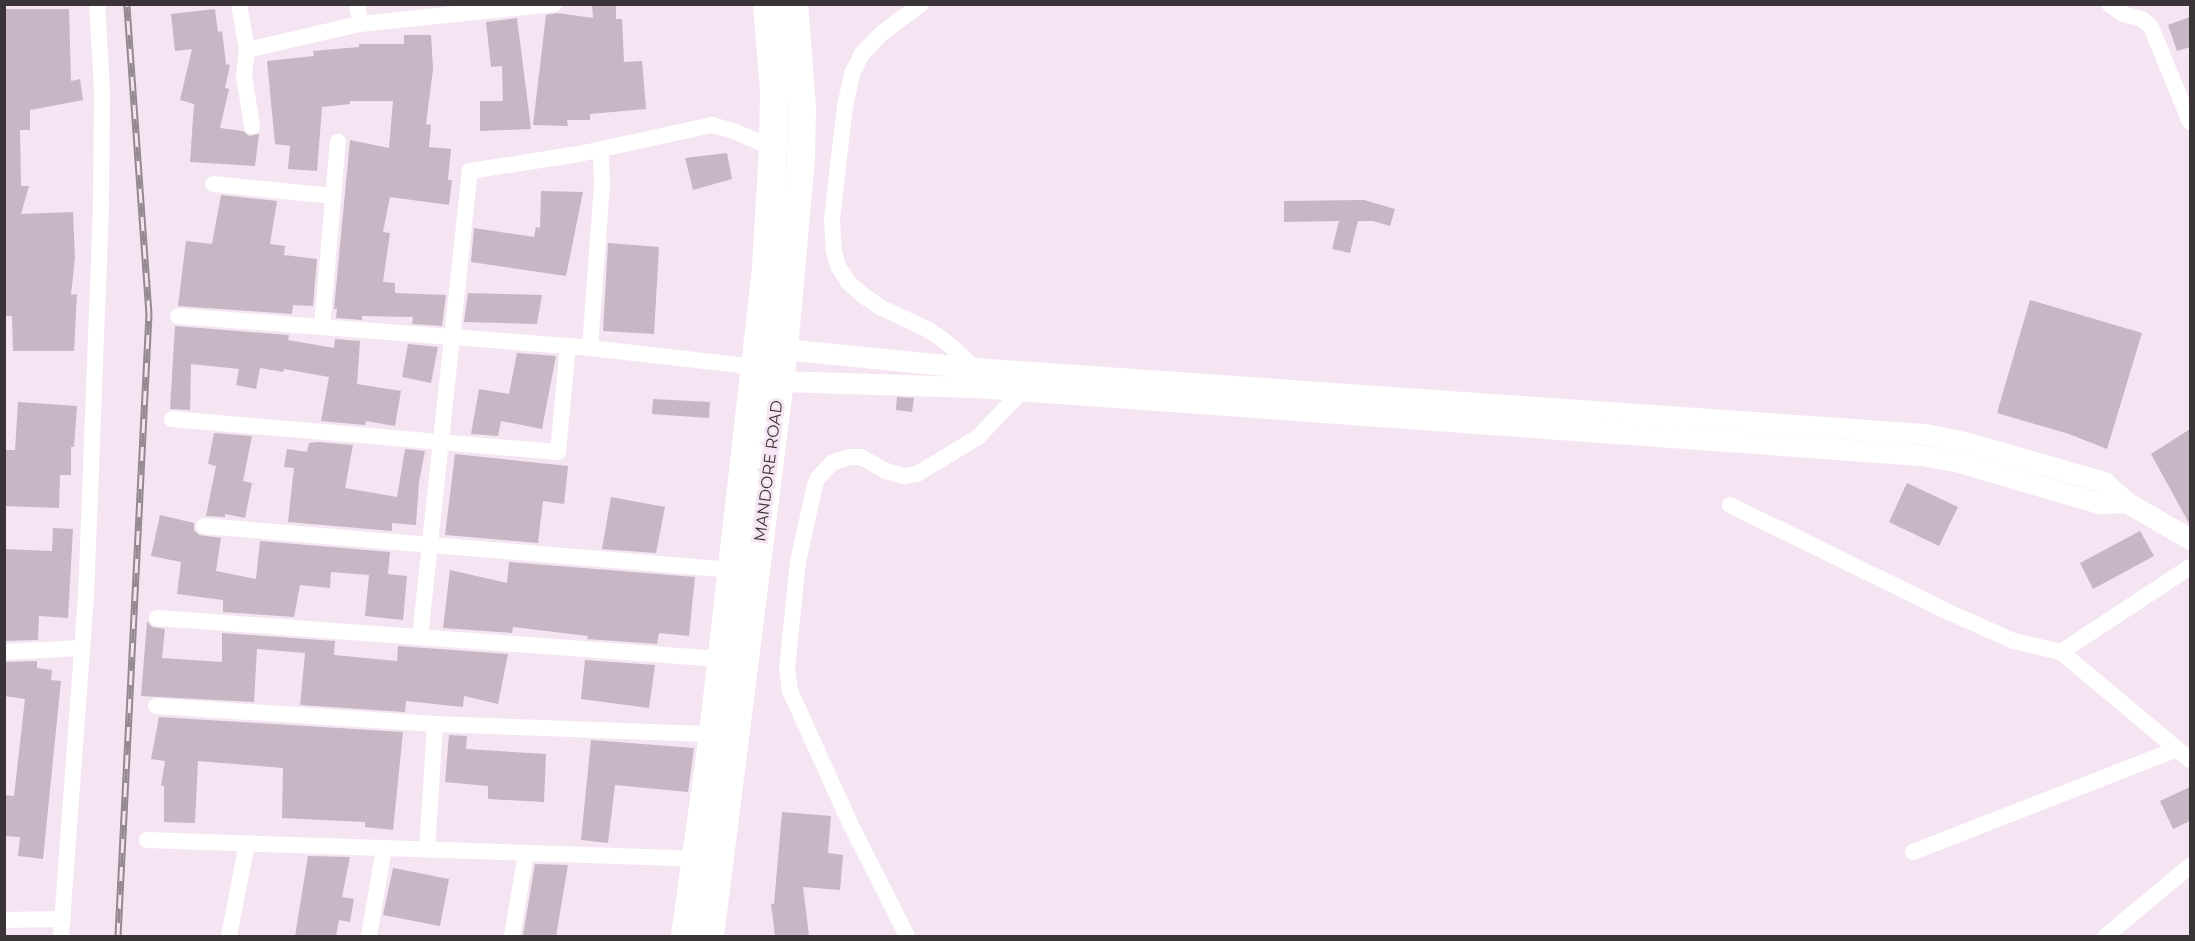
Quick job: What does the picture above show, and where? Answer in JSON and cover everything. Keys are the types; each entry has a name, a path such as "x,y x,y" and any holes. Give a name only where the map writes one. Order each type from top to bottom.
{"highway":[{"name":"MANDORE ROAD","path":"710,936 707,859 713,734 766,267 774,90 767,4"},
{"name":"MANDORE ROAD","path":"685,936 707,859 784,349 801,159 802,107 794,4"}],"street":[{"path":"61,936 82,648 101,202 102,90 97,4"},
{"path":"239,4 247,50 244,76 252,126"},
{"path":"357,4 360,24"},
{"path":"247,50 360,24 554,4"},
{"path":"921,4 882,33 862,54 852,74 845,106 832,218 834,251 838,266 849,283 864,296 946,342 975,368"},
{"path":"2114,8 2142,19 2151,27 2190,122"},
{"path":"420,637 470,171 601,150 712,125 736,132 773,148"},
{"path":"322,327 338,142"},
{"path":"591,348 602,185 601,150"},
{"path":"213,184 333,196"},
{"path":"178,316 591,348 756,367"},
{"path":"172,419 441,444 558,452 568,346"},
{"path":"784,349 975,368 1924,434 1965,442 2104,482 2126,502 2190,539"},
{"path":"918,385 920,362"},
{"path":"780,381 1023,390 1921,455 1959,462 2099,503 2126,502"},
{"path":"907,936 849,821 790,691 787,668 798,562 815,485 818,478 833,462 850,457 861,458 886,471 904,476 917,474 978,437 1023,390"},
{"path":"1921,455 1924,434"},
{"path":"1730,505 1944,610 2014,641 2061,652 2184,755"},
{"path":"204,526 732,570"},
{"path":"2061,652 2190,567"},
{"path":"157,618 721,659"},
{"path":"4,652 82,648"},
{"path":"156,706 435,724 713,734"},
{"path":"427,849 435,724"},
{"path":"1912,852 2184,755"},
{"path":"147,840 707,859"},
{"path":"229,936 247,843"},
{"path":"369,936 384,848"},
{"path":"512,936 526,853"},
{"path":"2106,936 2190,866"},
{"path":"4,920 63,919"}],"building":[{"path":"592,4 616,4 616,19 622,19 624,62 642,61 646,109 590,114 590,120 567,120 568,126 533,125 546,15 558,13 593,18"},
{"path":"4,9 69,9 71,81 80,79 83,100 30,110 30,130 20,130 21,186 29,186 21,214 73,212 75,258 71,295 77,294 74,351 13,351 12,316 4,316"},
{"path":"215,9 218,32 222,31 226,64 230,65 225,88 229,89 220,128 243,131 249,136 259,134 255,166 190,162 194,104 180,100 192,49 175,51 171,14"},
{"path":"2190,17 2190,47 2177,51 2168,25"},
{"path":"517,18 531,129 480,131 480,101 503,101 502,66 491,67 486,22"},
{"path":"404,35 431,35 433,69 426,124 431,125 429,147 451,149 448,180 452,180 449,205 390,197 383,232 390,233 383,282 395,283 395,293 446,295 442,326 412,324 413,317 362,316 362,320 336,318 337,309 334,309 350,140 389,148 393,101 350,101 350,104 322,107 317,171 288,169 290,146 275,144 267,61 314,56 313,51 359,47 359,44 404,44"},
{"path":"727,153 732,179 693,190 685,158"},
{"path":"541,191 583,192 566,276 471,262 474,228 534,237 536,227 540,228"},
{"path":"221,195 277,201 270,244 285,246 284,255 317,259 313,306 293,305 292,314 178,306 186,241 212,244"},
{"path":"1364,200 1395,209 1390,226 1373,221 1358,221 1350,253 1332,249 1339,221 1284,222 1284,201"},
{"path":"608,243 659,247 654,334 603,331"},
{"path":"468,293 542,295 537,324 464,322"},
{"path":"2030,300 2142,333 2107,449 2069,434 1997,413"},
{"path":"175,326 289,335 288,340 334,348 335,339 360,341 357,384 401,391 395,426 366,421 365,425 321,421 329,377 284,369 283,372 260,368 256,389 236,385 239,369 191,364 190,410 170,409"},
{"path":"408,344 438,347 431,383 402,377"},
{"path":"517,353 556,356 542,429 501,421 498,436 471,434 479,389 509,394"},
{"path":"897,397 914,398 912,412 896,410"},
{"path":"653,399 710,402 709,418 652,414"},
{"path":"18,402 77,406 74,447 71,447 71,475 60,475 59,508 4,506 4,450 15,450"},
{"path":"2190,429 2190,525 2151,454"},
{"path":"214,433 252,436 243,481 252,483 245,518 225,514 225,517 206,516 216,466 208,464"},
{"path":"309,443 353,445 345,488 397,497 405,449 425,451 419,482 416,525 392,523 392,531 288,522 294,468 284,467 287,449 307,452"},
{"path":"455,454 568,466 564,504 543,501 538,543 445,535"},
{"path":"1907,483 1958,507 1939,546 1889,522"},
{"path":"611,497 665,507 656,553 602,549"},
{"path":"160,515 194,523 194,530 199,535 221,538 216,571 256,579 260,541 390,552 388,574 407,576 403,620 365,616 369,575 331,572 330,588 300,585 294,617 223,612 223,600 177,594 181,562 151,556"},
{"path":"53,528 73,529 68,618 39,616 38,640 4,641 4,549 52,551"},
{"path":"2140,531 2154,556 2093,589 2080,563"},
{"path":"509,562 695,577 689,636 659,633 657,644 587,639 588,636 513,627 512,633 443,628 450,570 507,583"},
{"path":"147,621 152,627 165,629 162,658 222,662 222,633 335,641 334,655 397,661 398,646 508,654 498,704 464,696 463,707 406,701 405,712 300,705 305,653 257,649 254,702 141,696"},
{"path":"585,660 655,665 649,708 581,699"},
{"path":"37,661 37,668 52,670 51,680 61,681 43,859 18,856 20,837 4,836 4,795 14,796 25,699 4,696 4,662"},
{"path":"159,717 403,732 393,830 365,827 365,822 282,818 283,768 198,761 195,823 164,822 164,786 161,786 165,761 151,759"},
{"path":"449,735 467,736 466,749 546,754 544,802 488,799 488,786 445,782"},
{"path":"591,740 694,748 688,792 615,785 608,843 581,840"},
{"path":"2190,787 2190,821 2173,829 2160,801"},
{"path":"782,812 831,816 828,853 843,855 840,890 803,887 809,936 775,936 771,904 774,904"},
{"path":"308,856 350,857 342,897 354,899 350,922 339,920 336,936 295,936"},
{"path":"535,864 568,865 556,936 523,935"},
{"path":"393,868 449,879 440,926 383,915"}],"railway":[{"path":"118,936 149,314 127,4"}]}
